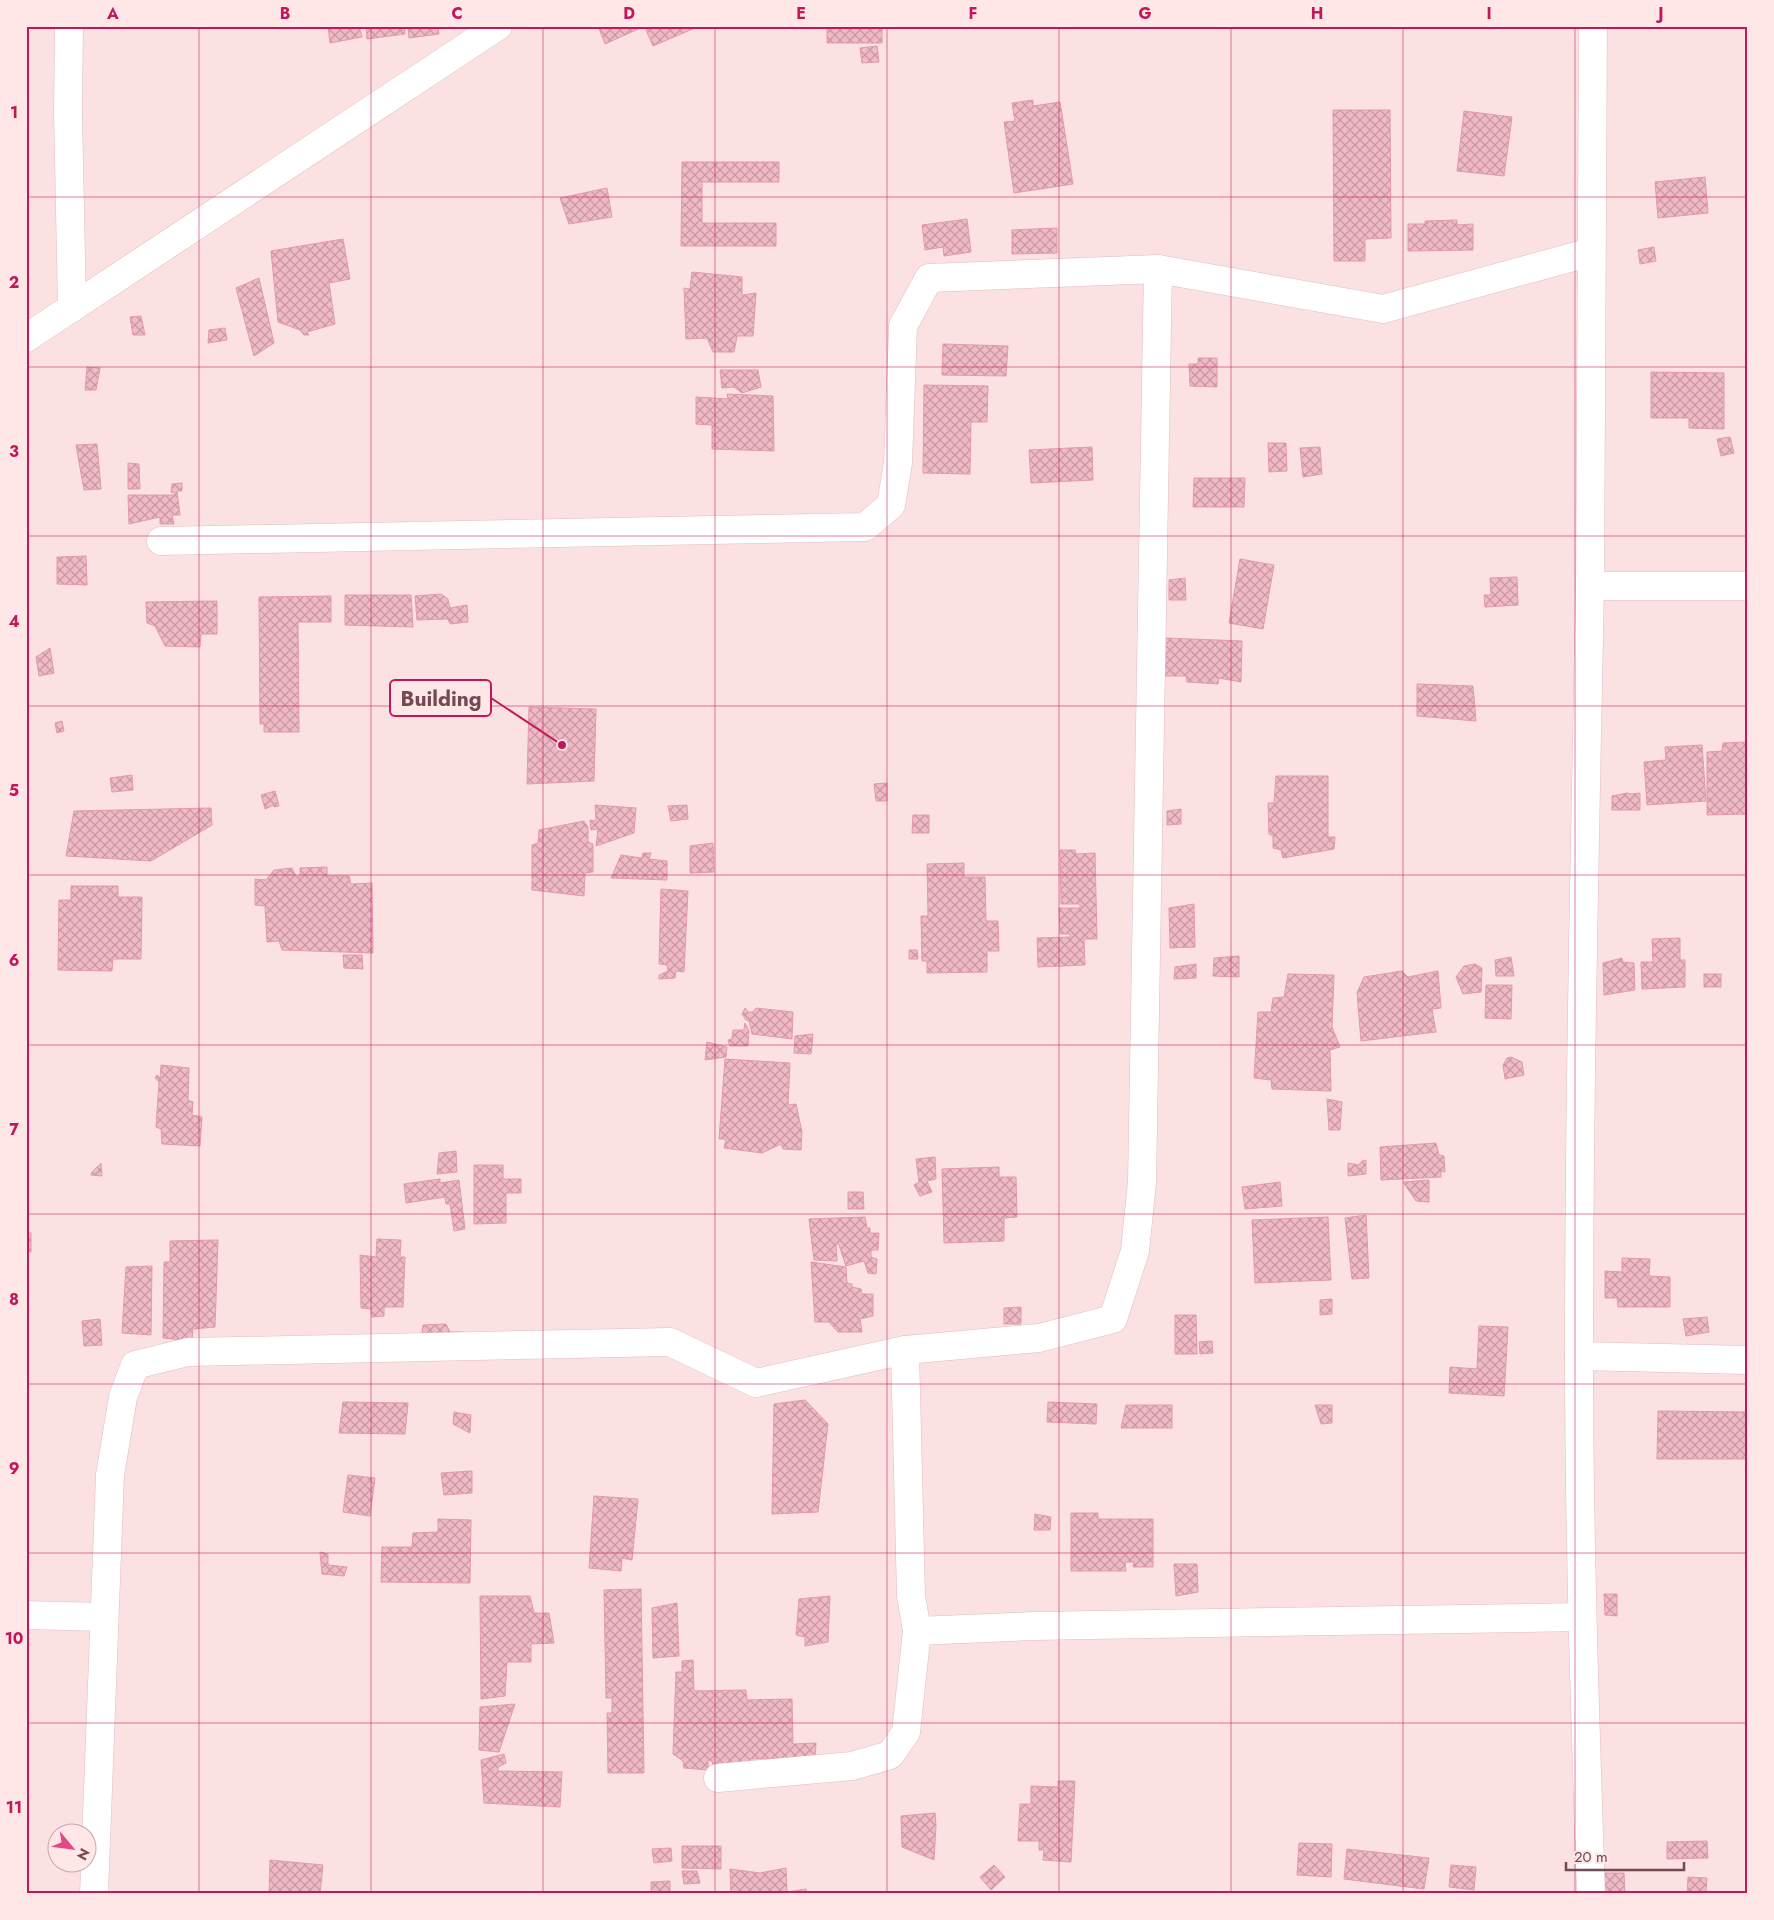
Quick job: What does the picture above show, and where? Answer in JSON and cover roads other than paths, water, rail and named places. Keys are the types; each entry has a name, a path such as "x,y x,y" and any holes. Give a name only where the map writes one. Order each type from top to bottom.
{"street":[{"path":"69,26 68,112 72,308"},
{"path":"26,338 498,26"},
{"path":"1591,1894 1582,1617 1579,1356 1584,887 1590,586 1593,26"},
{"path":"161,541 865,527 891,505 898,463 903,326 929,278 1158,269 1383,309 1591,252"},
{"path":"94,1894 110,1475 123,1397 135,1365 188,1352 670,1342 756,1383 905,1350 1039,1338 1113,1319 1135,1251 1142,1182 1158,269"},
{"path":"1590,586 1748,586"},
{"path":"718,1778 852,1766 890,1755 906,1732 917,1631 911,1596 905,1350"},
{"path":"1579,1356 1748,1360"},
{"path":"26,1615 104,1617"},
{"path":"917,1631 1033,1626 1582,1617"}],"place":[{"name":"Building","path":"562,745"}]}
